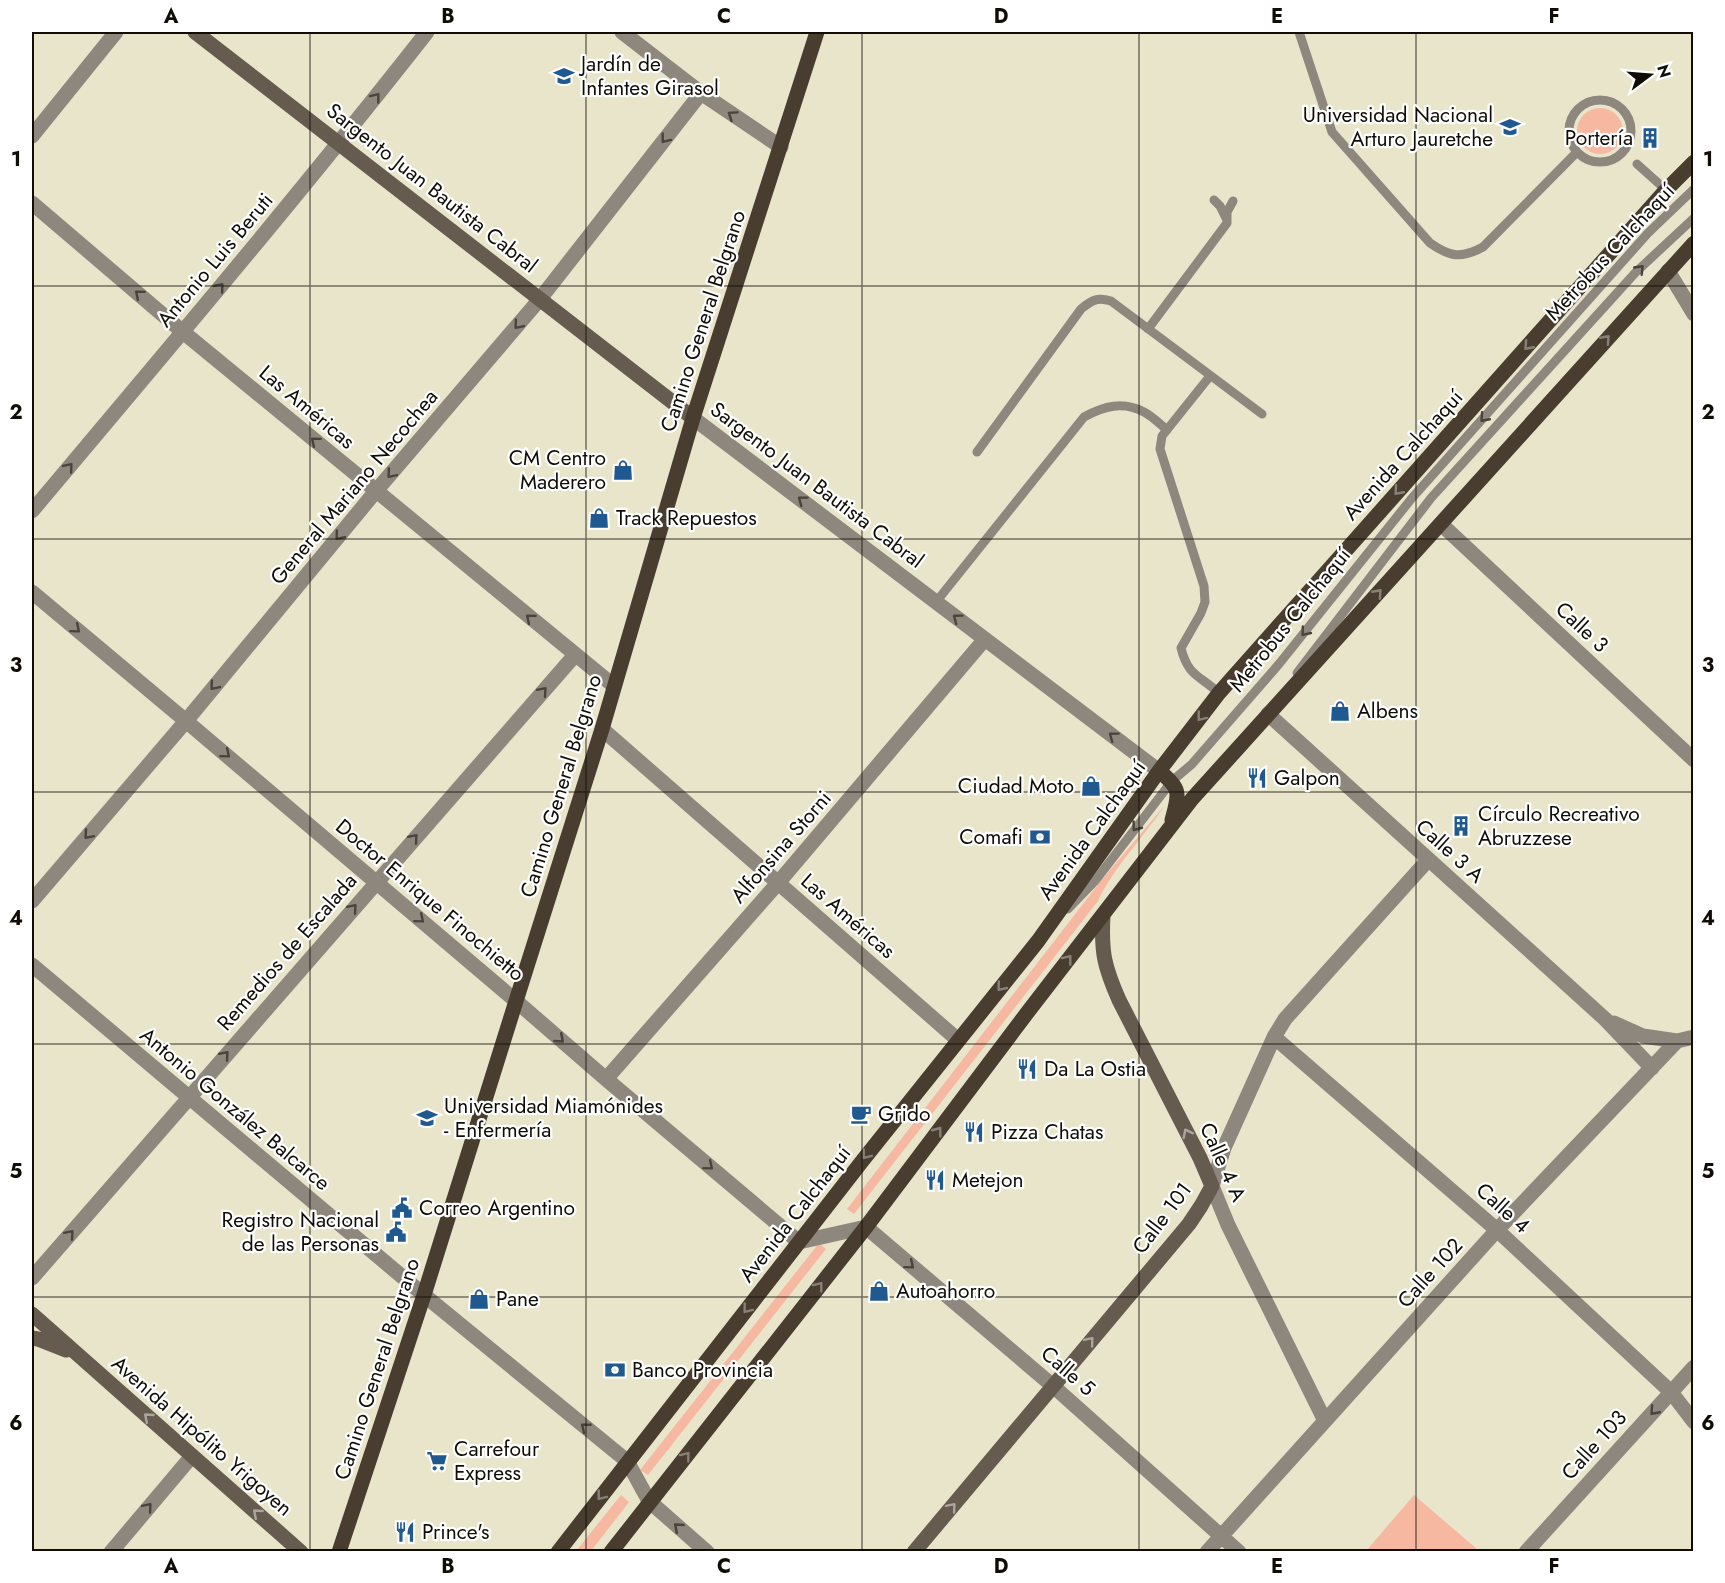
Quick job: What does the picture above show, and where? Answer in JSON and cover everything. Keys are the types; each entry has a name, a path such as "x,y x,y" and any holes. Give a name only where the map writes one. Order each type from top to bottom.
{"main road":[{"name":"Camino General Belgrano","path":"339,1551 424,1295 602,729 693,418 817,32"},
{"name":"Avenida Calchaquí","path":"558,1551 1166,776 1219,693 1666,190 1694,162"},
{"path":"611,1551 866,1227 1171,826 1268,714 1694,243"},
{"path":"1166,776 1177,792 1178,800 1171,826"}],"street":[{"path":"32,136 116,32"},
{"name":"Sargento Juan Bautista Cabral","path":"195,32 693,418 1166,776"},
{"name":"Antonio Luis Beruti","path":"32,512 340,143 427,32"},
{"path":"622,32 701,93 781,147"},
{"name":"General Mariano Necochea","path":"32,901 540,299 701,93"},
{"name":"Las Américas","path":"32,203 183,332 614,686"},
{"path":"1668,271 1694,314"},
{"name":"Calle 3","path":"1441,524 1694,760"},
{"name":"Doctor Enrique Finochietto","path":"32,592 799,1242"},
{"name":"Alfonsina Storni","path":"606,1079 778,883 985,639"},
{"name":"Remedios de Escalada","path":"32,1278 575,655"},
{"name":"Calle 3 A","path":"1268,714 1605,1019 1652,1068"},
{"name":"Las Américas","path":"602,729 958,1040"},
{"name":"Calle 101","path":"914,1551 1189,1224 1202,1206 1212,1186 1224,1148 1274,1037 1285,1019 1428,860"},
{"name":"Calle 4 A","path":"1103,915 1101,941 1103,957 1119,1000 1200,1158 1228,1225 1325,1421"},
{"name":"Antonio González Balcarce","path":"32,965 424,1295 627,1461 650,1502"},
{"name":"Calle 3 A","path":"1605,1019 1643,1036 1677,1041"},
{"name":"Calle 4","path":"1274,1037 1497,1230 1671,1392 1694,1422"},
{"path":"1677,1041 1694,1037"},
{"name":"Calle 102","path":"1207,1551 1497,1230 1677,1041"},
{"path":"799,1242 866,1227"},
{"name":"Calle 5","path":"866,1227 1053,1386 1239,1551"},
{"name":"Avenida Hipólito Yrigoyen","path":"32,1314 301,1551"},
{"name":"Avenida Hipólito Yrigoyen","path":"32,1338 74,1353"},
{"name":"Calle 103","path":"1526,1551 1694,1367"},
{"path":"111,1551 192,1456"},
{"path":"650,1502 707,1551"}],"lane":[{"path":"1299,32 1332,132 1430,243 1442,252 1455,256 1470,254 1483,247 1577,152"},
{"path":"1589,101 1610,101 1626,113 1631,133 1629,143 1615,158 1595,161 1577,152 1569,133 1574,114 1581,106 1589,101"},
{"path":"1637,164 1666,190"},
{"name":"Metrobus Calchaquí","path":"1166,776 1192,764 1279,664 1428,480 1648,232 1694,189"},
{"path":"1214,200 1226,215 1227,223"},
{"path":"1148,329 1227,223 1227,212 1233,201"},
{"name":"Metrobus Calchaquí","path":"1268,714 1311,654 1431,498 1629,280 1663,245 1694,218"},
{"path":"977,452 1082,309 1092,300 1101,298 1111,301 1262,414"},
{"path":"1210,376 1162,436 1160,449 1204,586 1205,602 1201,613 1181,648 1184,661 1189,670 1219,693"},
{"path":"936,602 1084,417 1100,408 1126,406 1146,412 1167,430"}],"shaded area":[{"path":"1600,108 1609,109 1616,115 1622,122 1622,140 1616,147 1609,153 1600,154 1591,153 1584,147 1578,140 1577,131 1578,122 1584,115 1591,109"},
{"path":"1165,805 1120,865 1098,901 854,1214 847,1209 1100,882"},
{"path":"819,1243 826,1249 648,1475 640,1470"},
{"path":"621,1495 629,1502 591,1551 576,1551"},
{"path":"1414,1495 1477,1549 1475,1551 1366,1551"}],"place":[{"name":"Jardín de Infantes Girasol","path":"564,76"},
{"name":"Universidad Nacional Arturo Jauretche","path":"1510,127"},
{"name":"Portería","path":"1650,138"},
{"name":"CM Centro Maderero","path":"623,470"},
{"name":"Track Repuestos","path":"599,518"},
{"name":"Albens","path":"1340,711"},
{"name":"Galpon","path":"1257,778"},
{"name":"Ciudad Moto","path":"1091,786"},
{"name":"Círculo Recreativo Abruzzese","path":"1461,826"},
{"name":"Comafi","path":"1040,837"},
{"name":"Da La Ostia","path":"1027,1069"},
{"name":"Grido","path":"861,1114"},
{"name":"Universidad Miamónides - Enfermería","path":"427,1118"},
{"name":"Pizza Chatas","path":"974,1132"},
{"name":"Metejon","path":"935,1180"},
{"name":"Correo Argentino","path":"402,1208"},
{"name":"Registro Nacional de las Personas","path":"396,1232"},
{"name":"Autoahorro","path":"879,1291"},
{"name":"Pane","path":"479,1299"},
{"name":"Banco Provincia","path":"615,1370"},
{"name":"Carrefour Express","path":"437,1461"},
{"name":"Prince's","path":"405,1532"}]}
